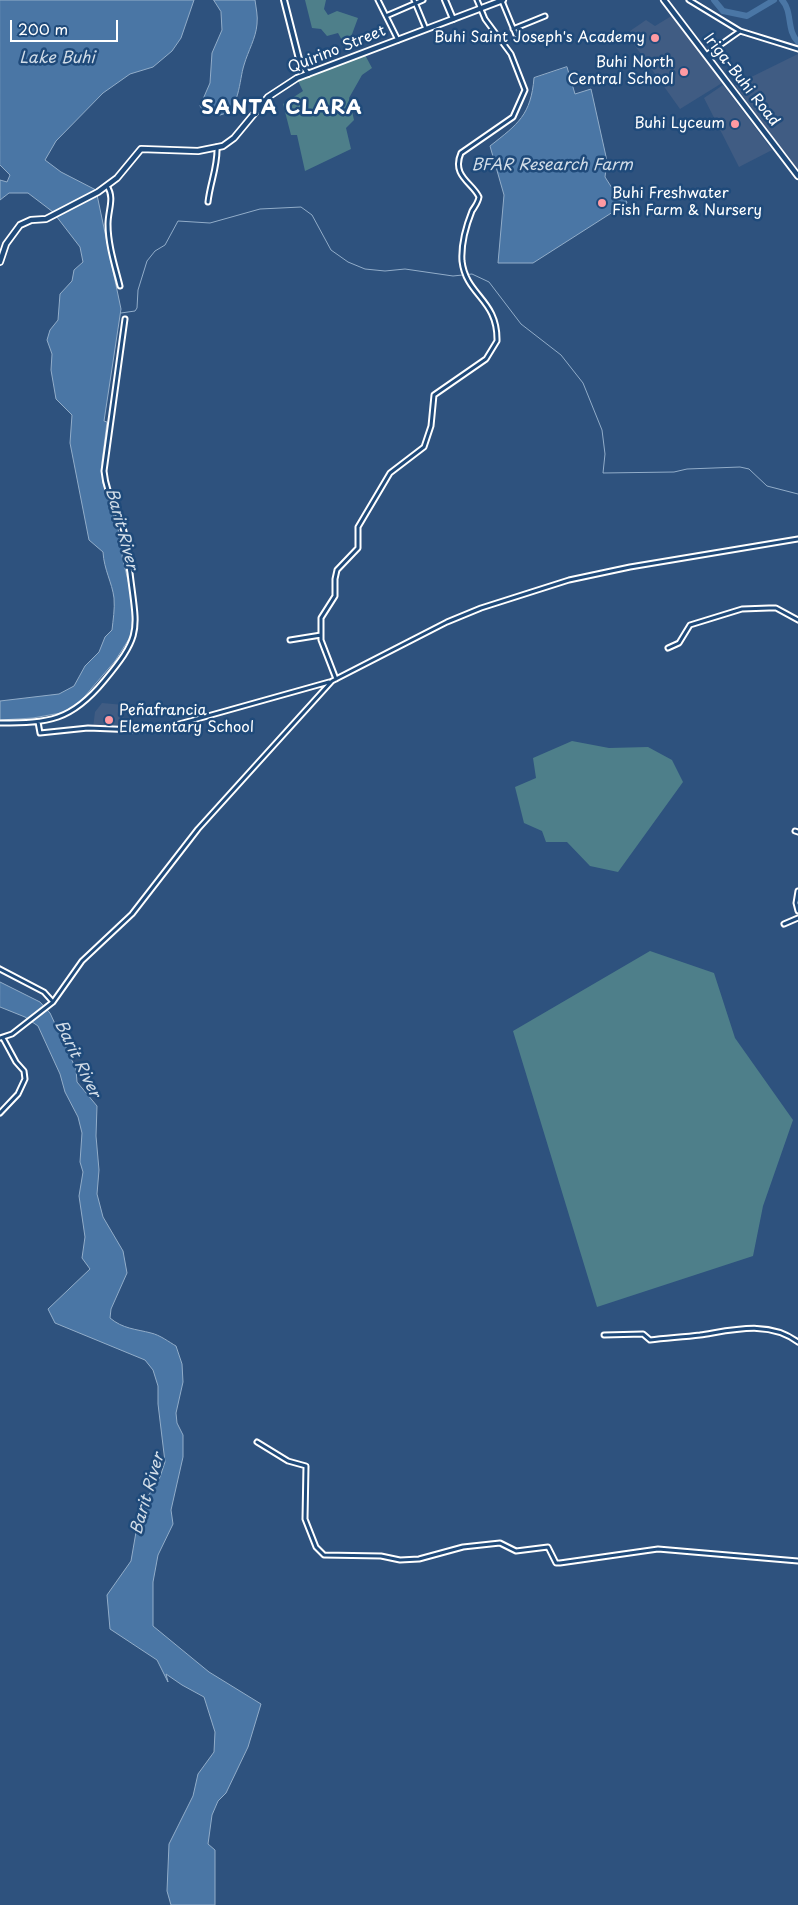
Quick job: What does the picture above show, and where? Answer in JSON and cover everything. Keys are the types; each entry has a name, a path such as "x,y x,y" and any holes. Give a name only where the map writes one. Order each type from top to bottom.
{"main road":[{"name":"Quirino Street","path":"0,262 6,244 20,225 27,221 54,216 98,192 117,178 141,149 198,151 218,147 230,141 272,94 308,74 502,0"},
{"name":"Iriga-Buhi Road","path":"664,0 798,176"}],"street":[{"path":"284,0 299,59 308,74"},
{"path":"378,0 398,40"},
{"path":"386,16 414,2 423,0"},
{"path":"445,0 453,19"},
{"path":"336,679 320,640 322,613 334,596 336,573 359,546 358,529 392,472 424,447 431,426 434,396 486,359 497,343 494,314 479,294 470,287 462,262 463,242 479,197 463,180 460,155 513,117 525,90 508,49 485,19 477,0"},
{"path":"502,0 516,35"},
{"path":"689,0 740,31 798,49"},
{"path":"414,2 426,29"},
{"path":"513,29 545,16"},
{"path":"705,56 740,31"},
{"path":"208,202 210,184 218,159 218,147"},
{"path":"107,185 111,192 108,223 110,246 120,286"},
{"path":"0,724 38,722 77,709 120,662 134,638 136,620 128,547 121,524 108,494 104,471 125,319"},
{"path":"38,722 40,732 88,728 110,731 138,730 172,726 332,681 447,622 481,608 552,586 630,567 798,539"},
{"path":"668,648 679,643 690,625 742,609 776,608 798,620"},
{"path":"290,640 321,635"},
{"path":"0,1113 18,1094 25,1079 24,1071 16,1062 2,1038 12,1034 53,1002 82,961 132,914 198,829 332,681"},
{"path":"798,891 798,911"},
{"path":"784,924 798,918"},
{"path":"0,969 44,992 53,1002"},
{"path":"604,1335 643,1334 650,1340 745,1328 762,1328 793,1338 798,1342"},
{"path":"257,1442 288,1461 306,1466 305,1519 316,1547 324,1555 419,1559 463,1547 500,1543 516,1551 548,1547 556,1563 658,1549 798,1561"}],"shaded area":[{"name":"Buhi North Central School","path":"673,15 722,83 680,109 633,43 630,31 646,20 655,26"},
{"path":"798,54 798,173 735,85"},
{"name":"Buhi Lyceum","path":"723,85 772,150 739,167 704,98"},
{"name":"Peñafrancia Elementary School","path":"102,703 124,705 123,729 93,728 95,712"}],"green space":[{"path":"305,0 326,0 324,9 328,15 337,11 358,18 348,45 344,44 338,33 327,36 321,29 312,28"},
{"path":"364,53 372,68 362,75 349,98 354,120 346,128 351,149 305,171 297,135 291,135 283,104 303,91 298,81"},
{"path":"572,741 609,748 648,747 672,760 683,782 618,872 590,866 567,842 546,842 542,831 524,823 515,787 536,778 533,758"},
{"path":"650,951 714,973 735,1038 793,1120 763,1206 753,1256 597,1307 513,1031"}],"water":[{"name":"Lake Buhi","path":"0,0 194,0 181,38 172,51 153,67 130,74 103,93 56,141 45,160 61,172 96,190 121,309 104,421 107,422 102,462 103,483 124,548 122,556 133,601 134,631 115,661 79,703 66,712 33,718 0,720 0,701 59,694 74,686 85,666 99,652 105,637 112,630 114,598 103,552 89,540 70,443 72,415 56,399 51,370 52,354 47,340 50,330 58,320 60,294 72,281 74,270 83,262 80,247 53,212 28,193 9,193 0,200 0,180 7,182 10,175 0,165"},
{"path":"214,0 255,0 257,18 255,34 244,65 238,94 231,108 220,115 203,110 200,106 210,83 212,53 222,30 221,12"},
{"name":"BFAR Research Farm","path":"567,67 575,94 591,89 607,161 605,177 619,199 624,196 627,203 533,263 498,263 504,195 490,146 521,118 530,101 534,78"},
{"path":"0,982 40,1002 50,1013 76,1069 77,1082 97,1106 96,1136 99,1170 97,1194 103,1217 123,1251 127,1273 111,1309 110,1318 125,1327 158,1335 176,1346 182,1364 183,1382 176,1413 177,1423 183,1435 183,1457 171,1510 173,1524 158,1555 153,1582 153,1626 209,1672 261,1704 248,1747 226,1793 218,1801 212,1815 208,1844 215,1850 215,1905 171,1905 167,1891 169,1844 193,1796 198,1774 214,1752 215,1732 204,1697 166,1674 168,1682 157,1660 110,1629 107,1595 131,1561 140,1509 160,1477 165,1462 158,1404 158,1386 153,1370 145,1360 55,1323 48,1309 90,1269 82,1258 85,1237 79,1196 83,1172 80,1162 82,1133 78,1117 65,1092 60,1074 38,1026 25,1017 0,1007"}],"waterway":[{"path":"714,0 723,11 747,16 774,0"},
{"path":"782,0 787,10 792,32 798,42"},
{"path":"121,313 135,311 137,308 138,290 147,261 155,251 165,245 178,221 210,223 260,209 301,207 312,215 331,250 348,262 365,269 385,271 405,269 453,276 472,274 489,282 521,324 561,355 583,383 602,430 605,454 603,473 674,472 687,469 740,467 749,469 767,486 798,494"}],"place":[{"name":"Buhi Saint Joseph's Academy","path":"655,38"},
{"name":"Buhi North Central School","path":"684,72"},
{"name":"Buhi Lyceum","path":"735,124"},
{"name":"Buhi Freshwater Fish Farm & Nursery","path":"602,203"},
{"name":"Peñafrancia Elementary School","path":"109,720"}],"district":[{"name":"SANTA CLARA","path":"282,108"}],"water label":[{"name":"Barit River","path":"121,529"},
{"name":"Barit River","path":"77,1059"},
{"name":"Barit River","path":"148,1494"}]}
